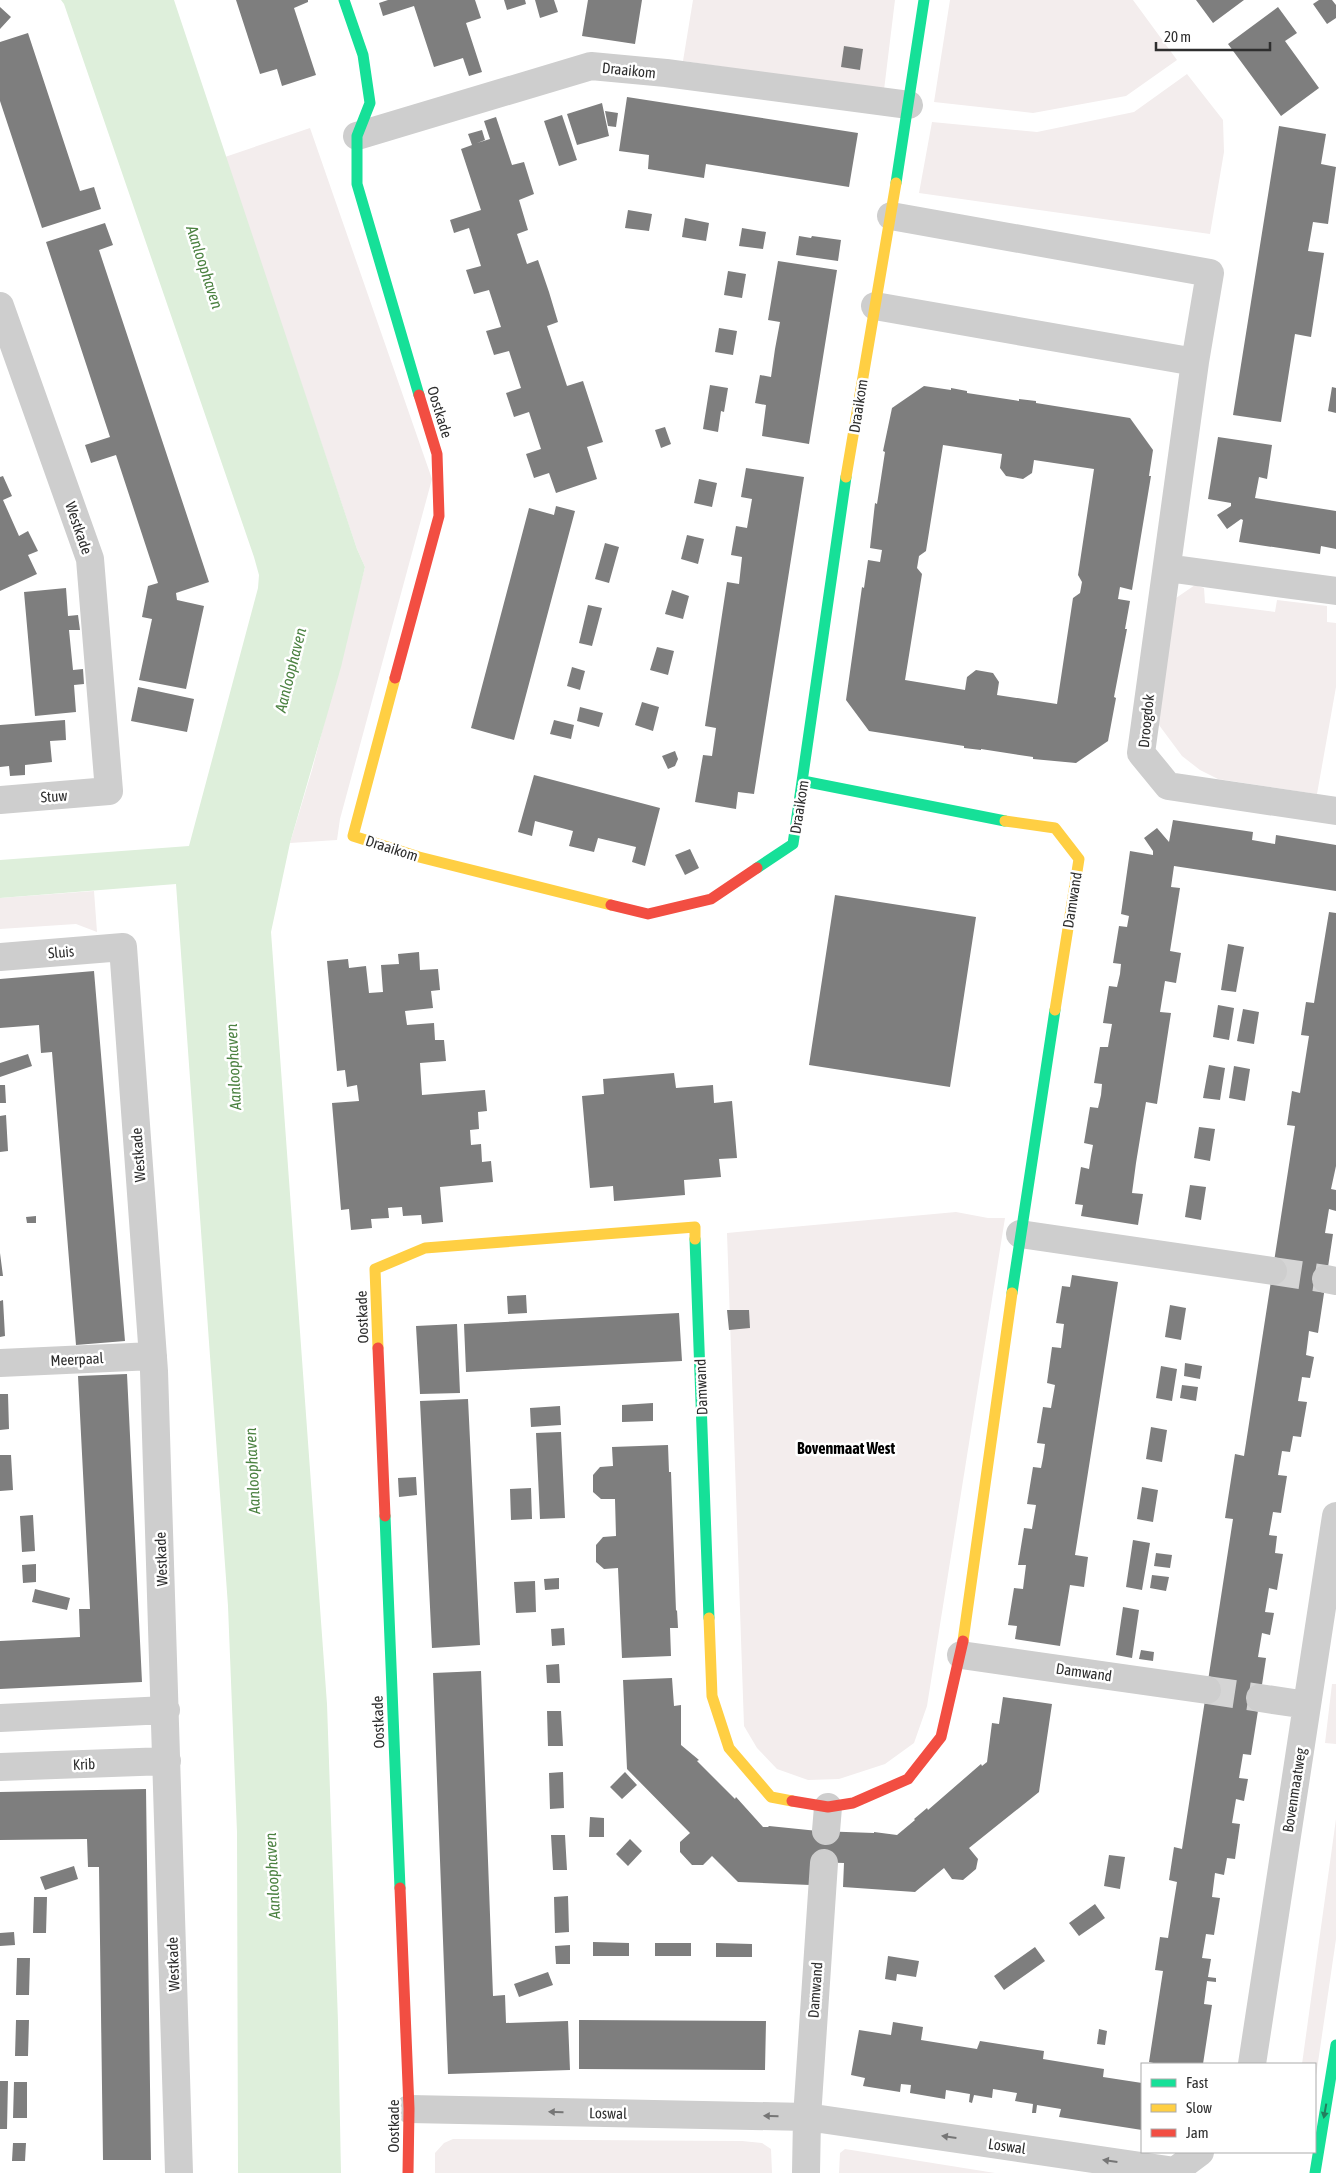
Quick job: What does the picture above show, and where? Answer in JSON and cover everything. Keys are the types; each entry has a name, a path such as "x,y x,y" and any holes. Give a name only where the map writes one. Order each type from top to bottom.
{"street":[{"name":"Oostkade","path":"344,0 363,55 370,103 357,136 356,184 437,454 439,516 353,836"},
{"name":"Draaikom","path":"353,836 419,858 648,914 711,899 792,844 803,781 848,467 874,306 891,216 924,0"},
{"name":"Draaikom","path":"357,136 591,66 909,105"},
{"path":"874,306 1196,362 1210,273 891,216"},
{"name":"Westkade","path":"0,306 90,559 109,792"},
{"name":"Droogdok","path":"1196,362 1141,753 1168,786 1336,811"},
{"path":"1167,568 1336,591"},
{"name":"Damwand","path":"375,1269 426,1248 696,1227 712,1696 730,1748 771,1797 827,1819 853,1803 908,1779 941,1737 961,1655 1020,1234 1079,859 1055,828 1014,823 803,781"},
{"name":"Stuw","path":"0,800 109,792"},
{"name":"Westkade","path":"122,947 153,1356 166,1710 179,2173"},
{"name":"Sluis","path":"0,957 122,947"},
{"path":"1020,1234 1273,1271"},
{"name":"Oostkade","path":"375,1269 409,2109 408,2173"},
{"name":"Meerpaal","path":"0,1363 153,1356"},
{"name":"Bovenmaatweg","path":"1252,2063 1336,1516"},
{"name":"Damwand","path":"961,1655 1207,1690"},
{"path":"1260,1698 1307,1705"},
{"path":"0,1718 166,1710"},
{"name":"Krib","path":"0,1767 167,1761"},
{"name":"Damwand","path":"807,2117 824,1862"},
{"path":"1315,2173 1336,2046"},
{"name":"Loswal","path":"409,2109 807,2117 1176,2172"},
{"path":"806,2173 807,2117"},
{"path":"1176,2172 1199,2153"}],"shaded area":[{"path":"693,0 895,0 884,90 683,61"},
{"path":"950,0 1133,0 1177,60 1126,96 1033,113 934,102"},
{"path":"1187,74 1223,120 1224,152 1210,234 919,193 932,122 1037,132 1134,112"},
{"path":"310,128 432,479 340,819 337,840 290,843 312,770 365,567 357,549 225,157"},
{"path":"1195,585 1204,588 1205,603 1275,612 1277,600 1327,606 1327,622 1336,623 1336,687 1317,794 1218,779 1200,770 1182,756 1156,721 1176,598"},
{"path":"94,891 97,932 76,924 0,929 0,898"},
{"path":"956,1212 988,1218 1005,1218 927,1706 914,1743 885,1764 839,1779 808,1780 777,1769 757,1748 744,1726 727,1233"},
{"path":"1332,1684 1336,1684 1336,1744 1325,1743"},
{"path":"1336,1819 1336,1939 1316,2076 1316,2063 1302,2063"},
{"path":"453,2139 742,2141 762,2143 771,2149 772,2173 435,2173 435,2153 444,2143"},
{"path":"845,2149 995,2173 839,2173 840,2153"}],"water":[{"name":"Aanloophaven","path":"61,0 174,0 357,549 365,567 341,667 290,843 271,932 327,1704 338,2022 341,2173 238,2173 237,1832 228,1606 176,884 0,898 0,860 189,846 258,588 259,575 64,4"}],"building":[{"path":"236,0 308,0 308,2 294,8 316,75 282,86 277,69 260,74"},
{"path":"388,0 475,0 481,18 466,23 482,72 469,76 463,58 434,67 414,6 383,16 379,3"},
{"path":"504,0 525,0 526,4 507,10"},
{"path":"535,0 554,0 558,12 540,18"},
{"path":"588,0 642,0 635,44 582,36"},
{"path":"1196,0 1244,0 1213,23"},
{"path":"1319,0 1332,0 1336,5 1336,18 1327,24 1313,4"},
{"path":"0,7 11,17 0,29"},
{"path":"1278,7 1297,33 1285,41 1319,88 1281,116 1228,44"},
{"path":"28,33 80,191 94,187 101,209 42,228 0,101 0,42"},
{"path":"844,46 863,49 860,70 841,67"},
{"path":"627,97 858,133 849,187 706,164 704,178 648,169 649,155 619,151"},
{"path":"602,103 609,136 577,145 567,114"},
{"path":"605,111 618,113 616,127 608,126"},
{"path":"562,115 577,160 559,166 544,121"},
{"path":"496,117 512,165 524,162 534,194 519,200 528,230 517,234 527,264 538,260 549,292 558,322 547,326 567,386 583,381 603,442 587,447 597,479 556,493 549,473 534,478 526,454 541,449 529,412 514,417 506,393 521,388 509,351 494,355 486,331 501,327 489,290 474,294 466,270 481,266 469,228 454,233 450,220 481,210 461,149 472,145 468,134 482,130 485,140 477,143 490,139 484,121"},
{"path":"1279,126 1326,134 1321,164 1336,167 1328,224 1313,222 1308,251 1324,253 1311,337 1295,334 1281,422 1233,415"},
{"path":"628,210 652,214 649,231 625,228"},
{"path":"685,218 709,223 706,241 682,237"},
{"path":"105,223 113,245 99,250 209,582 176,593 177,600 204,606 186,689 139,680 152,619 142,617 148,586 158,583 116,455 91,463 85,445 110,437 46,242"},
{"path":"742,228 766,232 763,249 739,246"},
{"path":"799,236 841,240 838,261 796,255"},
{"path":"778,261 837,270 809,444 762,436 766,405 755,403 760,375 771,377 780,322 768,320"},
{"path":"728,271 746,274 742,298 724,295"},
{"path":"719,328 737,331 733,355 715,352"},
{"path":"710,385 728,388 724,412 721,411 718,432 703,429"},
{"path":"924,386 951,390 951,388 967,391 967,393 1019,401 1019,399 1036,401 1036,403 1130,418 1153,450 1149,476 1151,476 1132,590 1120,587 1118,599 1130,601 1108,741 1076,763 1033,759 1033,757 964,748 964,746 869,731 846,700 862,587 864,588 868,560 880,562 882,550 870,548 875,503 877,504 885,452 883,451 892,408","holes":["943,445 1002,454 1000,468 1006,476 1023,479 1032,473 1034,460 1094,469 1078,575 1082,582 1080,593 1073,598 1057,704 997,695 999,682 993,673 976,670 967,677 965,690 905,680 922,574 917,568 919,556 926,551"]},
{"path":"1332,387 1336,388 1336,413 1328,411"},
{"path":"665,427 671,444 661,448 655,430"},
{"path":"1218,437 1272,445 1267,479 1259,477 1255,498 1336,511 1336,549 1321,546 1320,554 1239,542 1243,520 1241,519 1227,529 1217,515 1231,506 1231,503 1208,499"},
{"path":"746,468 804,477 754,794 738,792 736,809 695,802 703,755 712,756 716,728 705,726 727,582 739,584 742,557 731,555 736,526 747,528 752,499 741,497"},
{"path":"3,476 12,496 3,500 19,536 28,531 38,551 28,555 37,574 0,591 0,477"},
{"path":"699,479 717,483 712,507 694,503"},
{"path":"556,506 575,511 514,740 471,728 529,508 554,515"},
{"path":"687,535 704,539 698,564 681,559"},
{"path":"605,543 619,547 609,583 595,579"},
{"path":"66,588 68,616 78,615 80,630 69,630 73,670 83,669 84,684 74,685 76,712 35,716 24,592"},
{"path":"672,590 689,596 683,619 665,614"},
{"path":"588,605 602,608 592,646 579,643"},
{"path":"657,647 674,651 668,675 650,670"},
{"path":"572,667 585,671 580,690 567,686"},
{"path":"138,687 194,699 187,732 131,721"},
{"path":"642,702 659,707 653,731 635,725"},
{"path":"580,707 603,713 599,727 577,721"},
{"path":"65,720 66,740 50,741 52,762 25,765 25,775 10,776 9,766 0,767 0,725"},
{"path":"554,720 574,725 571,739 550,734"},
{"path":"675,751 678,759 675,766 668,769 662,756"},
{"path":"534,775 660,808 645,866 632,862 636,847 598,838 594,852 569,846 573,831 535,821 532,836 518,832"},
{"path":"1173,820 1253,832 1252,840 1275,844 1276,835 1336,845 1336,891 1174,866 1171,887 1180,888 1170,951 1181,953 1176,983 1165,981 1160,1012 1171,1013 1157,1104 1146,1102 1136,1163 1132,1193 1143,1194 1138,1225 1081,1216 1083,1205 1075,1204 1081,1167 1089,1169 1093,1145 1084,1143 1090,1107 1098,1108 1101,1095 1102,1084 1094,1083 1100,1047 1108,1047 1112,1024 1103,1023 1109,986 1117,987 1120,974 1121,964 1113,963 1119,926 1127,927 1129,916 1121,914 1130,851 1153,855 1153,851 1144,838 1157,828 1169,842"},
{"path":"690,849 699,868 685,875 675,855"},
{"path":"835,895 976,917 950,1087 809,1065"},
{"path":"1329,912 1336,913 1336,1166 1331,1189 1336,1190 1336,1211 1329,1209 1325,1233 1333,1234 1318,1333 1309,1331 1306,1355 1314,1357 1310,1378 1302,1377 1298,1401 1307,1402 1301,1437 1293,1436 1290,1452 1282,1451 1278,1475 1287,1476 1281,1513 1273,1512 1269,1535 1277,1536 1275,1553 1283,1554 1277,1590 1269,1588 1265,1612 1274,1613 1270,1635 1262,1633 1258,1657 1266,1658 1251,1755 1243,1754 1239,1778 1248,1779 1244,1801 1236,1799 1232,1823 1240,1824 1235,1859 1227,1858 1224,1875 1215,1873 1212,1897 1220,1898 1214,1935 1206,1934 1202,1958 1211,1959 1208,1977 1216,1978 1216,1982 1207,1981 1204,2004 1212,2005 1203,2063 1154,2063 1149,2062 1163,1971 1155,1970 1160,1937 1168,1938 1177,1882 1169,1880 1174,1847 1182,1849 1233,1519 1225,1518 1235,1454 1244,1456 1295,1126 1287,1125 1292,1091 1300,1093 1309,1036 1301,1035 1306,1002 1314,1003"},
{"path":"1228,944 1244,947 1236,992 1221,990"},
{"path":"419,952 420,970 438,969 440,990 431,991 433,1008 405,1011 407,1025 434,1023 435,1040 444,1040 446,1061 420,1063 422,1095 485,1090 487,1111 478,1112 479,1129 470,1130 471,1145 481,1144 482,1162 491,1161 493,1182 440,1187 443,1222 422,1224 421,1215 403,1216 402,1207 388,1208 389,1218 371,1219 372,1228 351,1230 349,1209 341,1210 332,1103 359,1101 357,1085 347,1087 345,1070 337,1071 327,961 348,959 349,968 366,966 369,993 383,992 381,965 399,964 398,954"},
{"path":"94,971 125,1341 76,1345 52,1052 41,1053 39,1025 0,1028 0,979"},
{"path":"1218,1005 1234,1008 1229,1040 1213,1037"},
{"path":"1243,1009 1259,1012 1254,1044 1237,1041"},
{"path":"28,1054 32,1066 0,1077 0,1063"},
{"path":"1209,1065 1225,1068 1220,1100 1203,1098"},
{"path":"1234,1066 1250,1069 1245,1101 1229,1098"},
{"path":"674,1073 676,1088 713,1085 714,1103 732,1101 737,1158 719,1159 721,1177 684,1180 685,1195 614,1201 613,1186 590,1188 582,1096 604,1094 603,1079"},
{"path":"0,1085 5,1085 6,1103 0,1103"},
{"path":"6,1115 8,1151 0,1152 0,1116"},
{"path":"1199,1127 1215,1129 1210,1161 1194,1158"},
{"path":"1190,1185 1206,1187 1201,1220 1185,1217"},
{"path":"36,1216 36,1223 27,1223 26,1217"},
{"path":"0,1253 3,1276 0,1276"},
{"path":"1072,1275 1118,1282 1075,1555 1088,1557 1084,1587 1070,1585 1060,1646 1015,1639 1017,1626 1008,1625 1014,1588 1023,1589 1026,1565 1018,1565 1024,1528 1032,1529 1036,1505 1027,1504 1033,1467 1041,1468 1043,1458 1045,1444 1037,1443 1043,1407 1051,1408 1055,1385 1047,1383 1052,1347 1061,1348 1064,1324 1056,1323 1062,1286 1070,1287"},
{"path":"526,1295 527,1313 508,1314 507,1296"},
{"path":"3,1300 5,1336 0,1337 0,1301"},
{"path":"1170,1305 1186,1308 1181,1340 1165,1337"},
{"path":"727,1310 749,1310 750,1328 729,1330"},
{"path":"679,1313 682,1361 466,1372 464,1324"},
{"path":"457,1324 460,1393 420,1394 416,1326"},
{"path":"1185,1363 1202,1366 1200,1379 1184,1376"},
{"path":"1161,1366 1177,1369 1172,1401 1156,1398"},
{"path":"127,1374 142,1682 0,1689 0,1641 80,1637 79,1609 90,1609 78,1376"},
{"path":"1182,1385 1198,1387 1196,1401 1180,1398"},
{"path":"0,1394 8,1394 9,1429 0,1430"},
{"path":"468,1399 480,1645 432,1648 420,1401"},
{"path":"653,1403 653,1421 622,1422 622,1405"},
{"path":"560,1406 561,1425 531,1427 530,1408"},
{"path":"1151,1427 1167,1430 1162,1462 1146,1459"},
{"path":"561,1432 565,1518 540,1519 536,1433"},
{"path":"668,1445 669,1472 671,1472 678,1628 670,1628 671,1656 622,1658 618,1568 604,1569 596,1562 596,1545 603,1537 616,1536 615,1499 601,1499 593,1492 593,1475 600,1467 613,1466 612,1447"},
{"path":"0,1455 11,1455 13,1490 0,1491"},
{"path":"416,1477 417,1495 399,1497 398,1478"},
{"path":"1142,1487 1158,1490 1153,1522 1137,1519"},
{"path":"531,1488 532,1519 511,1520 510,1489"},
{"path":"33,1515 35,1551 22,1552 20,1516"},
{"path":"1133,1540 1150,1543 1142,1590 1126,1587"},
{"path":"1156,1553 1172,1555 1170,1568 1154,1566"},
{"path":"36,1564 36,1582 23,1583 22,1565"},
{"path":"1152,1575 1169,1577 1166,1591 1150,1588"},
{"path":"559,1578 559,1589 545,1590 544,1579"},
{"path":"535,1581 536,1612 516,1613 514,1582"},
{"path":"35,1589 70,1598 67,1610 32,1602"},
{"path":"1123,1607 1139,1610 1132,1658 1116,1655"},
{"path":"564,1628 565,1645 552,1646 551,1629"},
{"path":"1141,1650 1154,1652 1153,1661 1139,1659"},
{"path":"559,1664 560,1683 547,1683 546,1665"},
{"path":"481,1671 493,1996 505,1995 506,2023 568,2021 570,2070 448,2074 433,1673"},
{"path":"672,1678 674,1706 681,1705 681,1745 699,1760 697,1761 735,1799 736,1797 763,1827 818,1831 874,1832 897,1835 981,1764 982,1766 987,1762 992,1723 999,1724 1003,1697 1052,1704 1039,1792 969,1848 978,1859 976,1869 963,1880 952,1879 944,1868 915,1892 843,1887 844,1863 812,1862 810,1885 738,1882 712,1856 703,1865 692,1865 680,1852 680,1842 690,1833 627,1769 623,1680"},
{"path":"547,1711 561,1711 563,1746 548,1746"},
{"path":"563,1772 564,1808 550,1809 549,1773"},
{"path":"625,1772 637,1785 622,1799 610,1787"},
{"path":"146,1789 151,2160 103,2160 99,1867 88,1867 87,1839 0,1840 0,1792"},
{"path":"590,1817 604,1818 604,1837 589,1837"},
{"path":"551,1835 565,1835 567,1870 553,1870"},
{"path":"630,1839 642,1851 628,1866 616,1854"},
{"path":"1109,1855 1125,1857 1120,1889 1104,1886"},
{"path":"74,1866 78,1879 45,1890 40,1877"},
{"path":"568,1896 569,1932 555,1933 554,1897"},
{"path":"34,1897 47,1897 46,1933 33,1933"},
{"path":"1095,1904 1105,1918 1079,1936 1069,1923"},
{"path":"14,1932 15,1945 0,1946 0,1933"},
{"path":"593,1942 629,1943 629,1956 593,1956"},
{"path":"655,1943 691,1943 691,1956 655,1956"},
{"path":"716,1943 752,1944 752,1957 716,1957"},
{"path":"570,1945 570,1964 556,1964 555,1946"},
{"path":"1035,1947 1045,1961 1004,1990 994,1976"},
{"path":"888,1956 919,1961 916,1977 897,1974 896,1981 885,1979"},
{"path":"17,1958 30,1958 29,1995 16,1995"},
{"path":"548,1972 553,1985 519,1997 514,1984"},
{"path":"16,2020 29,2020 28,2056 15,2056"},
{"path":"579,2020 766,2021 765,2070 579,2069"},
{"path":"893,2022 923,2027 921,2040 977,2049 980,2041 1044,2051 1043,2059 1104,2069 1103,2077 1141,2083 1141,2130 1059,2117 1061,2109 1037,2105 1036,2113 1032,2113 1033,2104 1015,2101 1017,2093 993,2089 992,2098 974,2095 972,2103 969,2102 970,2094 946,2090 945,2099 910,2093 911,2085 901,2084 900,2092 863,2086 865,2078 851,2075 859,2030 891,2035"},
{"path":"1099,2029 1107,2031 1105,2045 1097,2044"},
{"path":"0,2081 8,2081 7,2129 0,2129"},
{"path":"14,2082 27,2082 27,2118 13,2118"},
{"path":"13,2143 26,2143 25,2161 12,2161"}],"tunnel":[{"path":"1273,1271 1326,1279"},
{"path":"1207,1690 1260,1698"}],"traffic: fast":[{"path":"344,0 363,55 370,103 357,136 357,184 419,395"},
{"path":"896,183 924,0"},
{"path":"757,868 793,844 846,477"},
{"path":"803,781 1005,821"},
{"path":"1012,1293 1055,1010"},
{"path":"695,1239 709,1618"},
{"path":"385,1516 400,1888"},
{"path":"1315,2173 1336,2045"}],"traffic: slow":[{"path":"846,477 896,183"},
{"path":"395,678 353,836 419,857 611,905"},
{"path":"1005,821 1055,828 1079,859 1055,1010"},
{"path":"378,1348 375,1269 425,1248 695,1227 695,1239"},
{"path":"963,1641 1012,1293"},
{"path":"709,1618 712,1696 729,1748 771,1797 792,1801"}],"traffic: jam":[{"path":"395,678 439,516 437,454 419,395"},
{"path":"611,905 648,914 711,899 757,868"},
{"path":"378,1348 385,1516"},
{"path":"792,1801 828,1807 853,1803 908,1779 941,1737 963,1641"},
{"path":"400,1888 409,2109 408,2173"}],"district":[{"name":"Bovenmaat West","path":"846,1448"}]}
